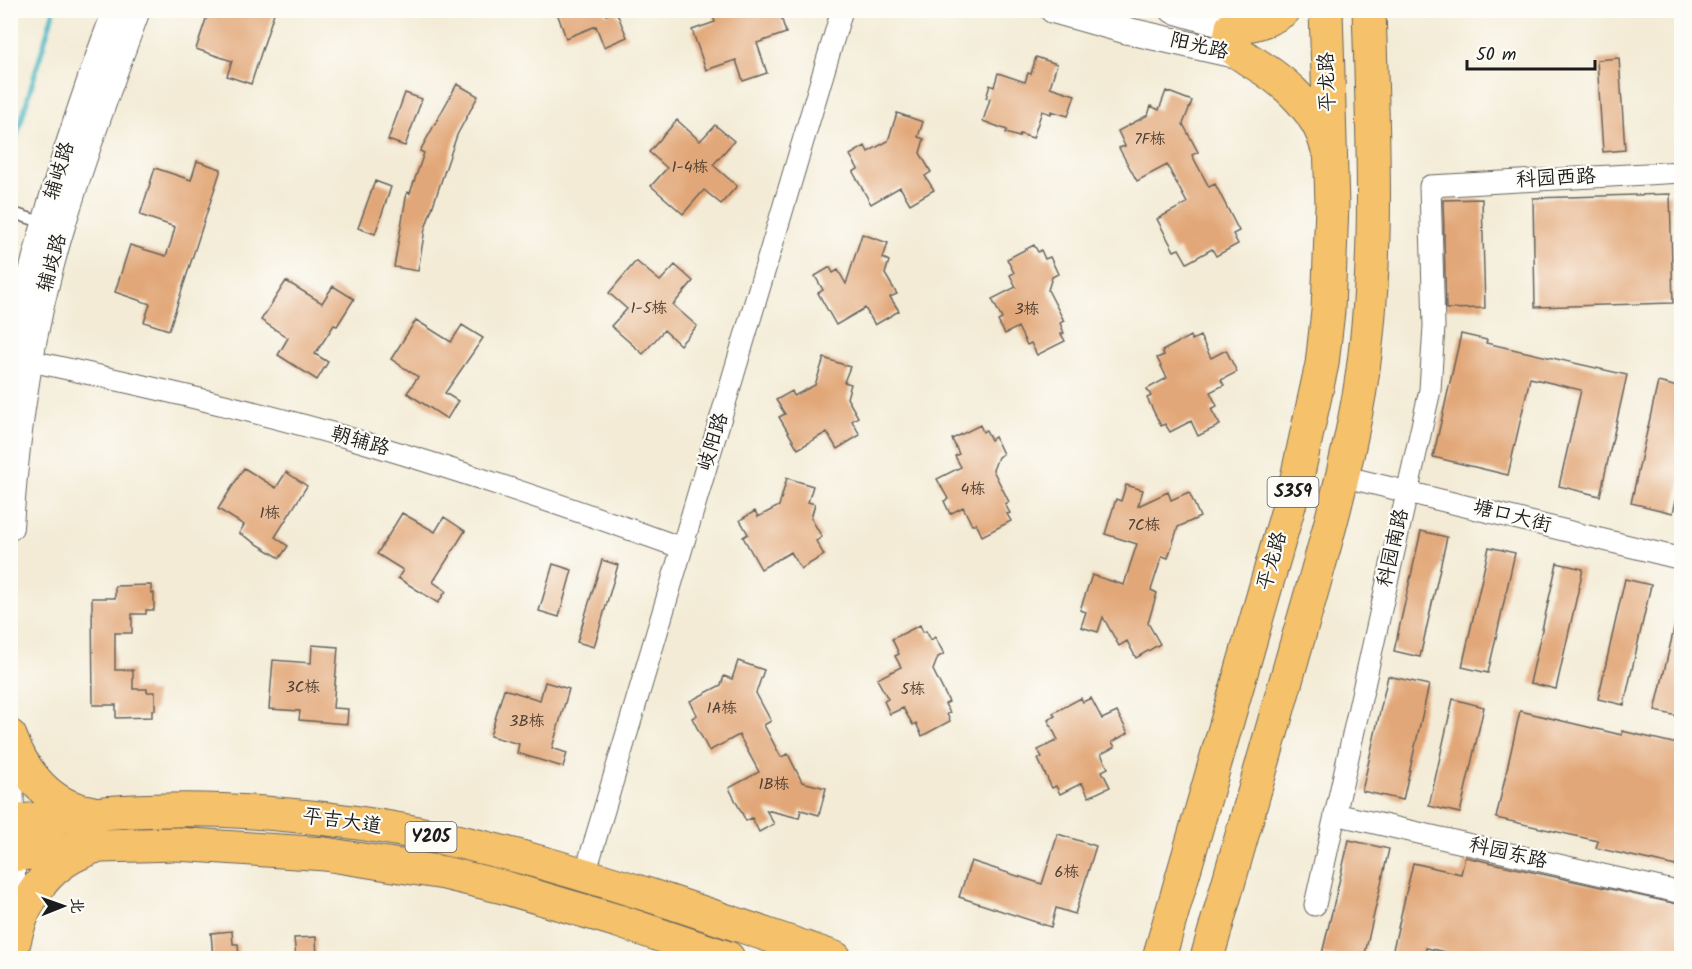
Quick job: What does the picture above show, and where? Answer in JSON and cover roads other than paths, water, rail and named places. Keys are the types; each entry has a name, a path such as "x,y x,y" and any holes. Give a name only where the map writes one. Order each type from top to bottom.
{"main road":[{"path":"1284,10 1255,25 1236,41 1259,66 1276,78 1307,108 1326,142 1331,163"},
{"name":"平龙路","path":"1158,949 1297,478 1312,415 1328,311 1332,253 1326,10"},
{"name":"S359","path":"1207,958 1316,576 1342,476 1360,389 1372,265 1369,10"},
{"path":"10,736 18,757 40,787 68,806 101,813"},
{"name":"平吉大道","path":"11,822 101,813 170,810 311,817 417,834 585,874 835,958"},
{"name":"平吉大道","path":"11,854 102,846 177,844 325,854 444,873 503,887 716,957"},
{"path":"14,952 22,913 49,874 72,856 102,846"}],"street":[{"name":"辅岐路","path":"16,364 44,223 73,128 116,10"},
{"name":"辅歧路","path":"10,527 17,451 16,364 52,264 75,183 137,10"},
{"name":"岐阳路","path":"585,874 842,10"},
{"name":"阳光路","path":"1053,10 1124,30 1236,41"},
{"name":"阳光路","path":"1173,10 1236,41"},
{"name":"科园西路","path":"1430,186 1682,172"},
{"name":"科园南路","path":"1315,905 1430,390 1434,326 1430,186"},
{"name":"朝辅路","path":"16,364 142,385 360,441 522,492 682,548"},
{"name":"塘口大街","path":"1342,476 1682,559"},
{"path":"10,760 14,952"},
{"name":"科园东路","path":"1335,814 1682,893"}],"lane":[{"path":"10,212 44,223"}],"waterway":[{"path":"10,158 54,10"}]}
